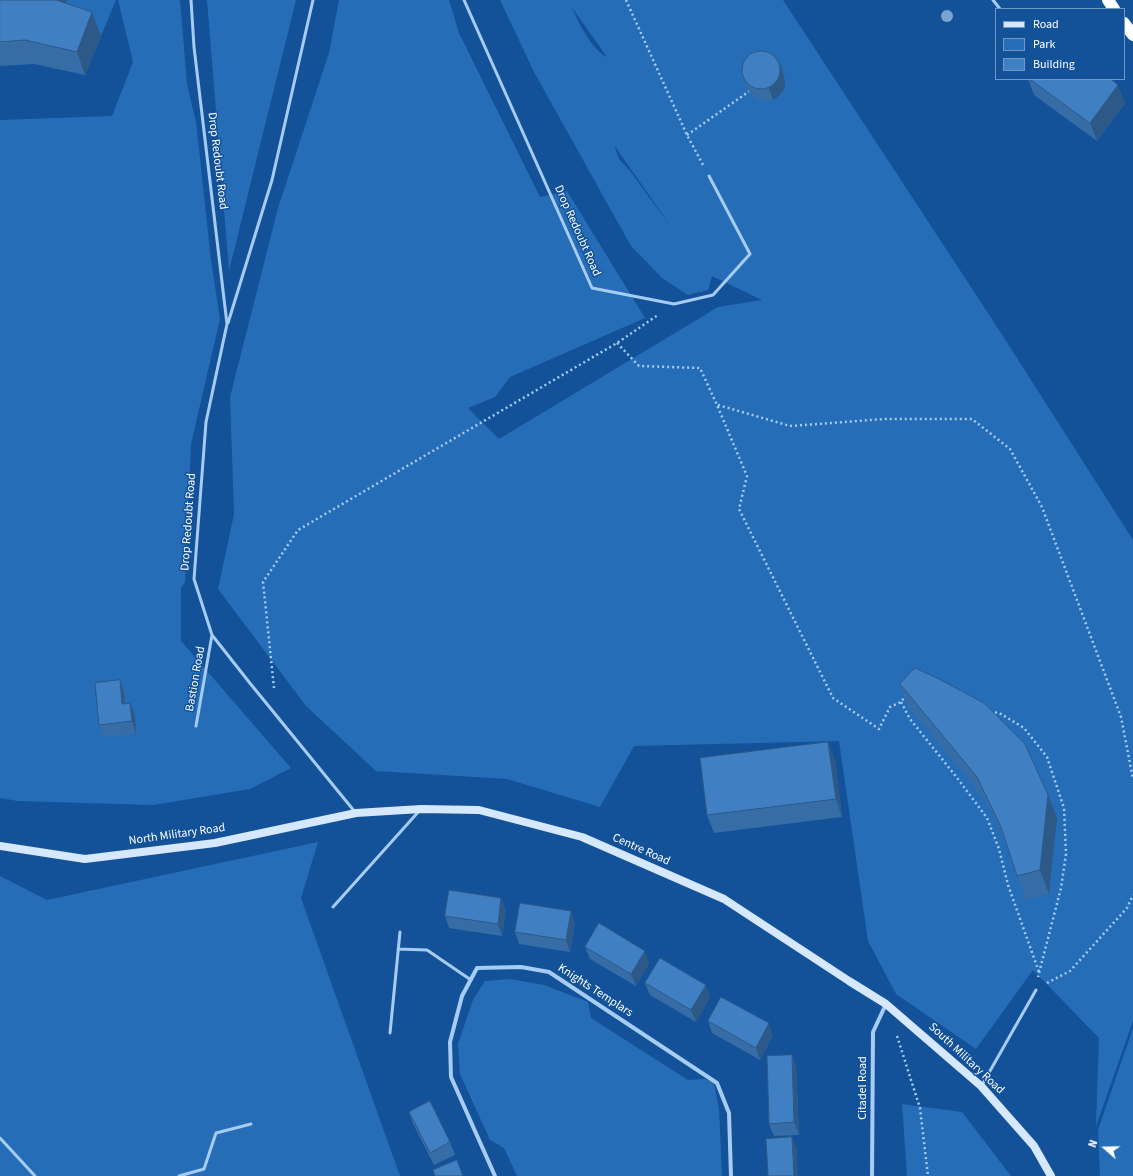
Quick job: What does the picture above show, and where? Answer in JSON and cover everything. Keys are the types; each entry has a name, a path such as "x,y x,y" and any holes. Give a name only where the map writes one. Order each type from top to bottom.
{"highway":[{"path":"1125,24 1133,35"}],"street":[{"name":"Centre Road","path":"356,814 421,809 479,810 582,837 724,900 886,1004"},
{"name":"North Military Road","path":"0,846 85,859 215,843 356,814"},
{"name":"Knights Templars","path":"495,1176 451,1077 450,1042 462,996 477,968 521,967 549,972 717,1083 729,1113 731,1176"},
{"name":"South Military Road","path":"886,1004 981,1086 1034,1146 1051,1176"},
{"name":"Citadel Road","path":"872,1176 873,1032 886,1004"}],"lane":[{"name":"Drop Redoubt Road","path":"191,0 194,47 228,324"},
{"name":"Drop Redoubt Road","path":"313,0 272,180 228,324 206,422 194,579 212,635 248,682 356,814"},
{"name":"Drop Redoubt Road","path":"464,0 592,288 674,304 713,295 750,254 709,176"},
{"path":"993,0 999,8"},
{"name":"Bastion Road","path":"196,726 212,635"},
{"path":"333,907 421,809"},
{"path":"390,1033 400,932"},
{"path":"398,949 427,950 471,980"},
{"path":"981,1086 1036,990"},
{"path":"179,1176 204,1168 216,1133 251,1124"},
{"path":"0,1138 35,1176"}],"path":[{"path":"626,0 687,135 709,176"},
{"path":"687,135 755,87"},
{"path":"277,717 263,582 298,530 617,343 674,304"},
{"path":"617,343 639,366 700,368 747,476 740,509 834,698 879,729 890,707 901,702 909,690"},
{"path":"717,405 790,426 885,419 972,419 1010,449 1042,507 1121,717 1133,779"},
{"path":"901,702 910,719 987,818 999,849 1008,885 1039,972 1061,888 1066,854 1064,808 1047,757 1029,733 1024,728 1001,714 988,711"},
{"path":"1036,990 1070,971 1127,908 1133,895"},
{"path":"896,1033 920,1108 928,1176"}],"green space":[{"path":"67,0 116,0 101,36 59,22"},
{"path":"118,0 180,0 187,84 196,122 211,260 220,319 191,444 185,582 181,588 181,641 291,768 250,789 153,805 18,801 0,798 0,120 112,116 133,62"},
{"path":"207,0 296,0 229,271"},
{"path":"339,0 449,0 459,33 540,197 567,191 645,318 510,377 495,397 468,408 499,439 718,307 762,300 712,276 708,290 688,295 662,278 631,246 534,72 500,0 783,0 1001,333 1133,540 1133,1021 1096,1126 1099,1038 1033,970 976,1049 896,994 868,941 839,741 634,746 600,807 507,779 376,771 306,706 218,589 234,514 230,397 278,208 329,53","holes":["572,7 607,57 596,49 591,42","614,145 670,225 631,172 619,159"]},
{"path":"318,842 301,898 400,1176 0,1176 0,876 47,900"},
{"path":"510,979 544,985 588,1002 591,1018 688,1080 705,1079 714,1083 719,1109 722,1176 517,1176 504,1148 490,1140 460,1074 458,1044 473,1000 485,981"},
{"path":"1133,1028 1133,1176 1100,1176 1098,1130"},
{"path":"902,1104 962,1112 1011,1176 907,1176"}],"building":[{"path":"0,0 56,0 92,12 77,52 25,40 0,42"},
{"path":"757,51 765,51 772,54 777,59 780,70 777,81 772,86 765,89 757,89 750,86 745,81 742,74 742,66 745,59 750,54"},
{"path":"1031,80 1112,80 1118,85 1090,123"},
{"path":"915,668 984,703 1025,744 1048,795 1040,870 1017,876 1001,827 977,777 900,684"},
{"path":"120,680 122,704 130,703 132,721 99,725 95,683"},
{"path":"828,742 836,799 707,815 700,758"},
{"path":"449,890 501,898 498,924 445,916"},
{"path":"520,903 571,911 566,940 515,932"},
{"path":"599,923 645,951 631,974 585,947"},
{"path":"660,958 706,985 691,1010 645,983"},
{"path":"721,997 769,1023 756,1048 708,1021"},
{"path":"792,1055 794,1122 769,1124 767,1056"},
{"path":"430,1101 450,1142 430,1153 409,1112"},
{"path":"792,1137 794,1176 768,1176 766,1139"},
{"path":"457,1160 463,1176 435,1176 433,1170"}]}
